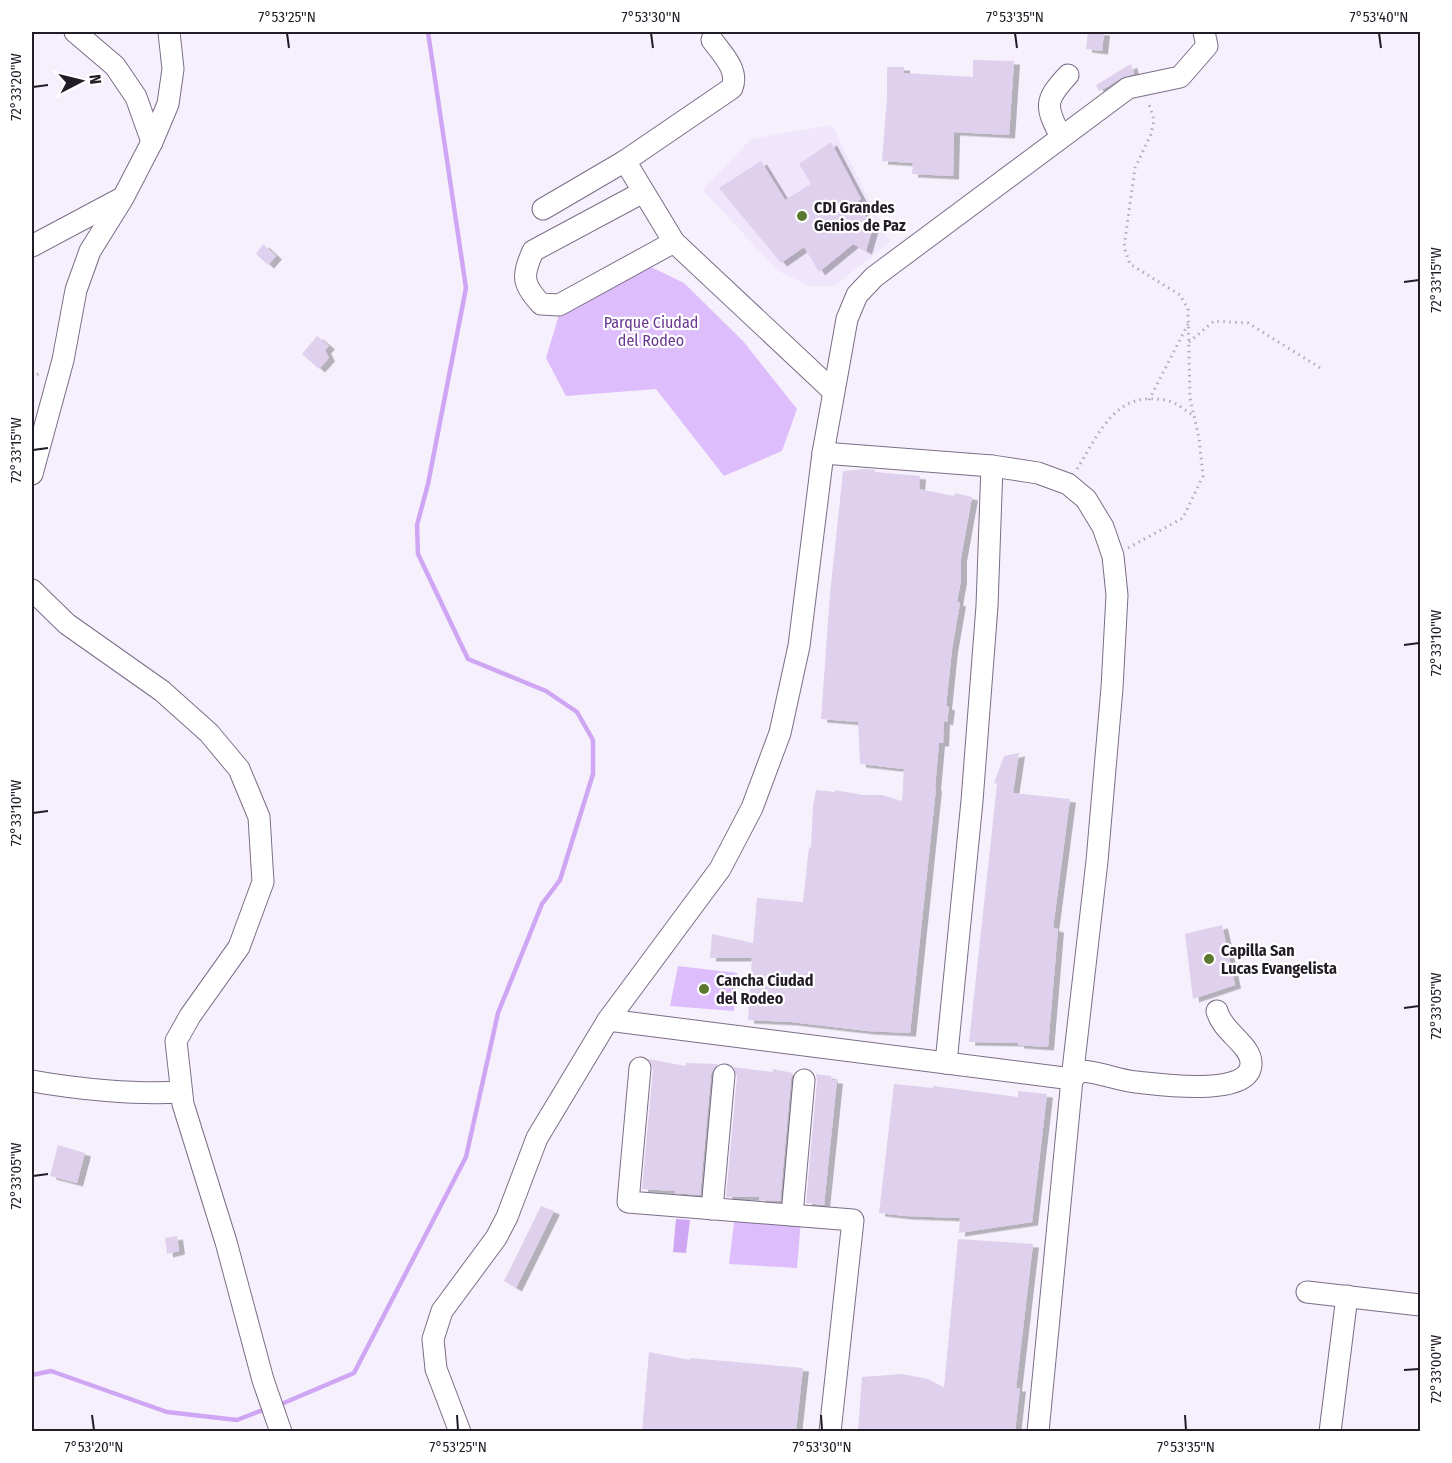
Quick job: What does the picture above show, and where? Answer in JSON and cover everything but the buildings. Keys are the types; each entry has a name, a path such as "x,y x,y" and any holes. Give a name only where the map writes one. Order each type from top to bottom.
{"street":[{"path":"75,32 115,66 136,97 152,142"},
{"path":"32,474 63,360 76,290 90,251 123,198 152,142 168,104 172,69 169,32"},
{"path":"460,1431 436,1369 433,1339 442,1311 496,1238 507,1217 537,1138 608,1020 720,869 752,808 780,733 799,646 833,391 847,319 857,295 874,277 1128,88 1180,77 1207,46 1204,32"},
{"path":"543,209 625,161 732,88 735,80 733,70 712,40"},
{"path":"1061,137 1050,112 1049,102 1052,93 1068,75"},
{"path":"625,161 674,242 833,391"},
{"path":"643,192 533,251 525,270 529,291 541,304 559,305 674,242"},
{"path":"32,246 123,198"},
{"path":"823,453 992,466 1038,473 1068,484 1086,499 1103,527 1113,556 1117,595 1112,688 1097,861 1072,1079 1038,1431"},
{"path":"946,1063 984,652 992,466"},
{"path":"32,590 67,624 162,691 209,734 239,770 259,817 263,882 239,947 190,1016 176,1041 183,1104 226,1242 263,1380 281,1431"},
{"path":"608,1020 1072,1079 1081,1071 1089,1071 1135,1082 1177,1086 1227,1084 1236,1081 1250,1070 1251,1059 1245,1048 1224,1027 1217,1011"},
{"path":"640,1068 628,1202 853,1220 830,1431"},
{"path":"712,1209 723,1075"},
{"path":"792,1215 804,1080"},
{"path":"32,1081 134,1093 182,1092"},
{"path":"1307,1292 1420,1305"},
{"path":"1330,1431 1347,1296"}],"path":[{"path":"1113,556 1183,518 1203,476 1199,438 1190,398 1188,309 1180,295 1130,264 1124,247 1135,168 1151,134 1154,120 1144,85"},
{"path":"1189,342 1214,321 1248,323 1322,369"},
{"path":"1149,400 1188,322"},
{"path":"1068,484 1110,415 1137,399 1171,401 1195,416"}],"shaded area":[{"name":"CDI Grandes Genios de Paz","path":"832,125 890,242 834,286 809,286 778,271 703,190 751,139"},
{"path":"676,1219 690,1220 686,1253 673,1252"}],"green space":[{"name":"Parque Ciudad del Rodeo","path":"651,267 684,283 743,341 797,409 782,451 724,476 656,389 566,396 546,358 559,315"},
{"name":"Cancha Ciudad del Rodeo","path":"678,966 737,973 734,1011 670,1006"},
{"path":"735,1214 801,1220 797,1268 729,1264"}],"waterway":[{"path":"279,1405 354,1373 466,1157 498,1013 542,904 560,880 593,774 593,740 577,712 546,691 468,659 418,554 417,525 428,484 466,288 428,32"},
{"path":"32,1375 51,1371 167,1412 237,1420 268,1408"}],"place":[{"name":"CDI Grandes Genios de Paz","path":"802,216"},
{"name":"Capilla San Lucas Evangelista","path":"1209,959"},
{"name":"Cancha Ciudad del Rodeo","path":"704,989"}]}
